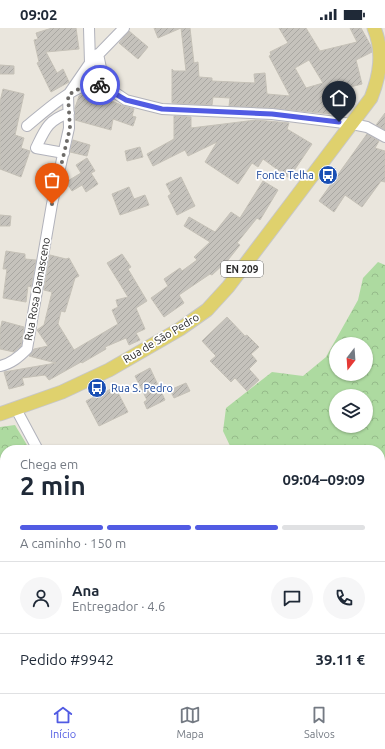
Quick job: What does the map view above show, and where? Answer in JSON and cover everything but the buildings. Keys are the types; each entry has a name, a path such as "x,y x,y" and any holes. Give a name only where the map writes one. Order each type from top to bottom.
{"main road":[{"name":"Rua de São Pedro","path":"0,414 62,392 109,370 180,329 207,310 232,282 371,98 376,85 381,54 374,28"}],"street":[{"path":"89,28 90,63"},
{"path":"68,95 90,63 124,28"},
{"path":"98,54 102,73 111,90"},
{"path":"27,126 68,95 88,84 100,85 126,100 162,109 272,114 352,124 367,127 385,137"},
{"name":"Rua Rosa Damasceno","path":"0,366 7,365 19,357 27,348 52,204 70,128 68,95"},
{"path":"64,153 36,148 43,133 55,118 69,113"},
{"path":"16,408 35,445"}],"green space":[{"path":"378,262 385,265 385,445 230,445 223,431 226,408 272,372 303,376 326,357 329,352 329,381 373,381 373,337 337,337 358,300 363,278"},
{"path":"15,425 27,445 0,445 0,427"}],"way so far":[{"path":"52,204 70,128 68,95 88,84 100,85"}],"place":[{"name":"Fonte Telha","path":"328,175"},
{"name":"Rua S. Pedro","path":"97,388"}],"route":[{"path":"100,85 126,100 162,109 272,114 339,122"}]}
